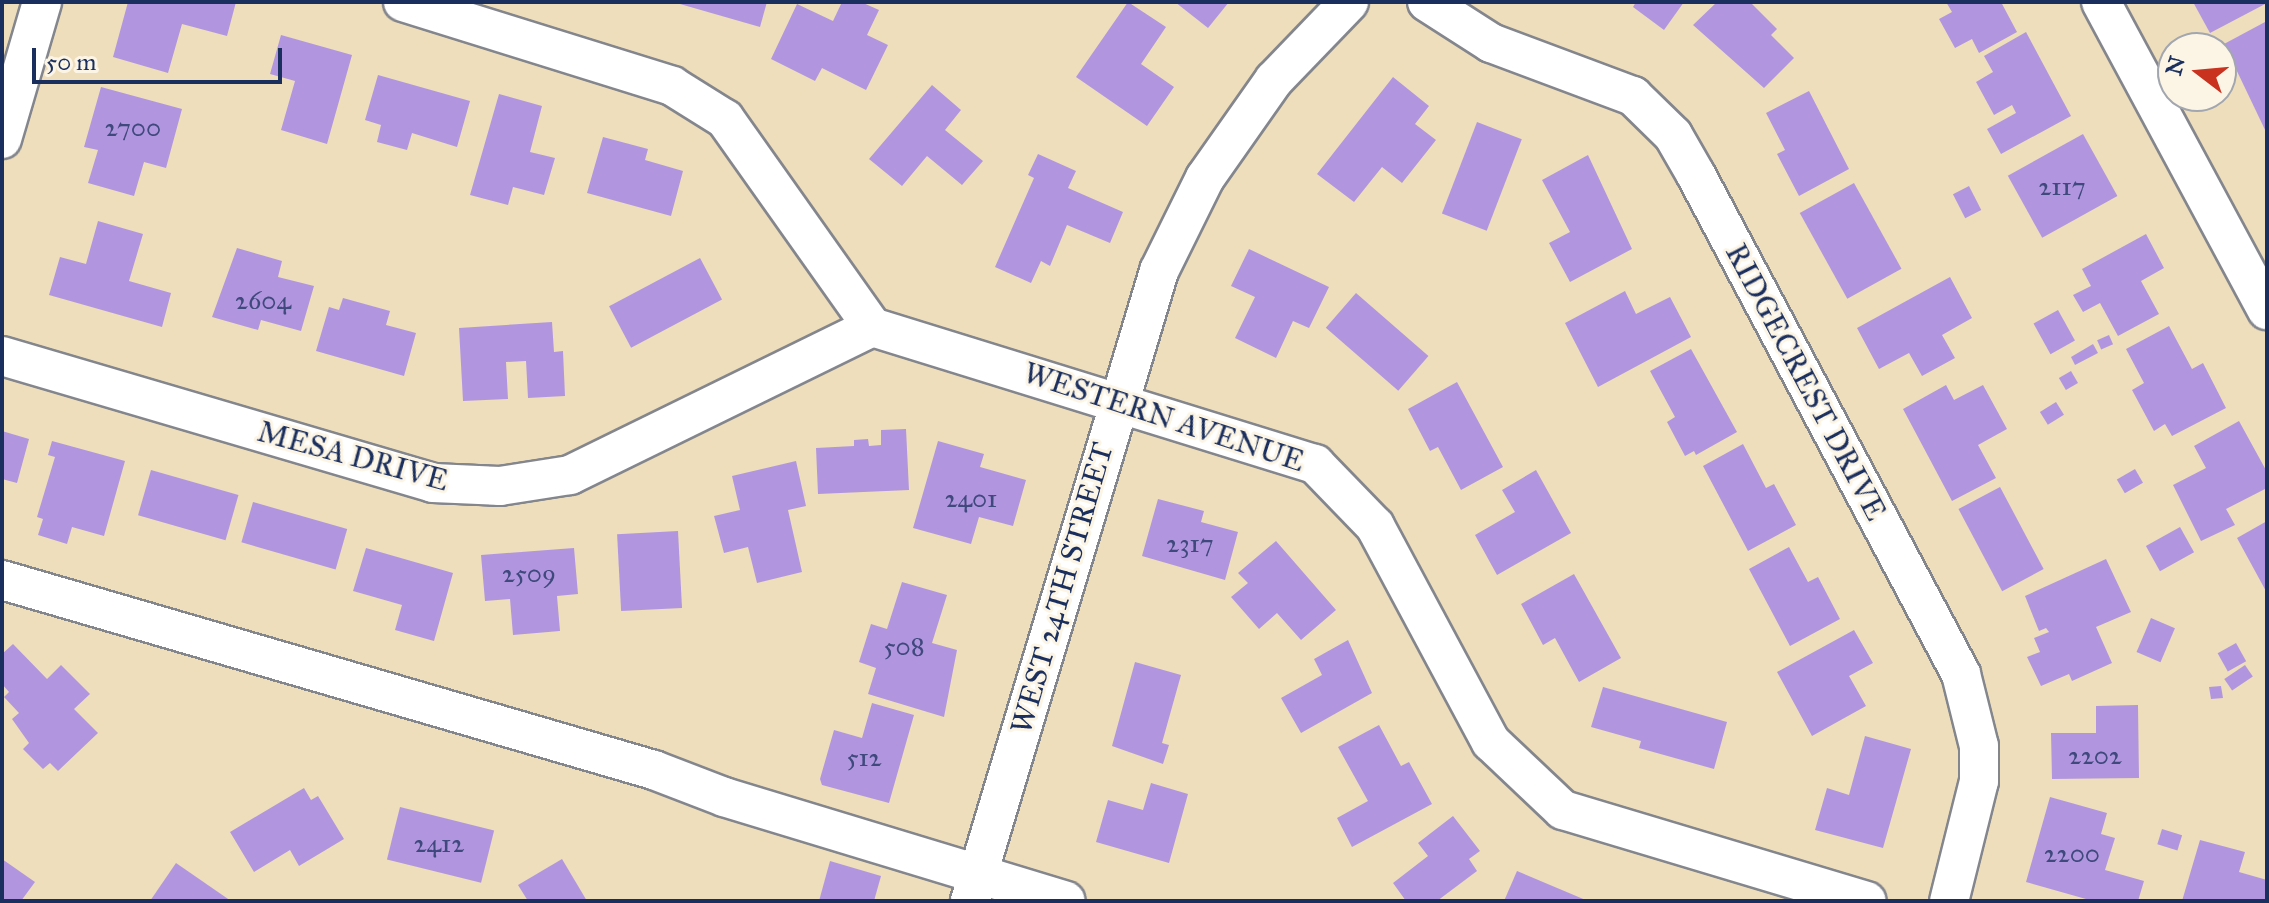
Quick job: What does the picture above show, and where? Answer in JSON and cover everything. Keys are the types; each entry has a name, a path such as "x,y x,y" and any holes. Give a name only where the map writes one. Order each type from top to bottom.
{"street":[{"path":"2,139 42,2"},
{"path":"403,2 672,86 725,119 872,327"},
{"name":"WEST 24TH STREET","path":"974,888 1117,399 1159,271 1205,178 1274,80 1349,2"},
{"name":"RIDGECREST DRIVE","path":"1427,2 1491,43 1633,96 1673,135 1961,674 1975,721 1979,781 1949,901"},
{"path":"2101,2 2267,310"},
{"name":"MESA DRIVE","path":"2,356 433,483 500,486 570,475 872,327"},
{"name":"WESTERN AVENUE","path":"872,327 1117,399 1315,464 1375,526 1491,742 1563,810 1867,901"},
{"path":"2,580 654,770 974,888 1066,901"}],"building":[{"path":"128,2 236,2 227,36 182,24 168,73 113,57"},
{"path":"673,2 767,2 760,27"},
{"path":"842,2 861,2 879,10 867,35 888,45 866,90 822,68 815,81 771,59 797,4 833,21"},
{"path":"1128,2 1166,27 1141,64 1174,87 1147,126 1076,77"},
{"path":"1175,2 1229,2 1208,28"},
{"path":"1636,2 1684,2 1664,30 1633,7"},
{"path":"1717,2 1750,2 1777,29 1771,35 1794,58 1764,88 1693,25"},
{"path":"1946,2 2001,2 2017,32 1979,53 1972,39 1955,48 1939,19 1952,12"},
{"path":"2193,2 2267,2 2212,32"},
{"path":"2265,22 2267,25 2267,134 2237,71 2237,37"},
{"path":"2026,32 2071,116 2001,154 1987,129 2016,113 2012,105 1994,115 1976,82 1993,72 1984,56"},
{"path":"281,35 352,55 327,144 281,130 295,81 270,74"},
{"path":"378,75 470,101 457,147 412,133 407,150 377,142 381,125 365,120"},
{"path":"1393,77 1429,106 1415,124 1436,140 1402,183 1382,167 1354,202 1317,174"},
{"path":"932,85 961,110 945,130 983,161 962,185 927,156 902,186 869,159"},
{"path":"101,87 182,109 166,168 144,162 134,196 88,183 98,150 84,147"},
{"path":"1809,91 1849,169 1799,196 1777,154 1785,150 1766,113"},
{"path":"499,94 542,106 530,152 555,158 544,195 513,187 508,205 470,195"},
{"path":"1477,122 1522,139 1487,231 1442,213"},
{"path":"2083,134 2117,196 2042,238 2008,176"},
{"path":"603,137 648,149 645,160 683,171 671,216 587,193"},
{"path":"1038,154 1076,171 1068,188 1123,212 1110,243 1067,225 1050,266 1041,261 1031,283 995,267 1034,178 1028,175"},
{"path":"1588,155 1632,249 1570,282 1549,243 1570,232 1542,180"},
{"path":"1854,183 1902,269 1847,299 1800,213"},
{"path":"1969,186 1981,210 1965,218 1953,194"},
{"path":"98,221 143,234 129,281 171,293 162,327 49,295 60,257 86,264"},
{"path":"2146,234 2164,268 2141,281 2159,314 2118,336 2100,303 2083,312 2073,295 2091,286 2082,269"},
{"path":"237,248 282,261 278,277 314,286 301,331 261,320 258,330 212,317"},
{"path":"1249,249 1329,287 1309,328 1293,321 1276,358 1235,338 1255,297 1231,286"},
{"path":"700,258 722,299 631,348 609,306"},
{"path":"1950,277 1972,318 1942,335 1955,358 1922,376 1909,353 1879,369 1857,328"},
{"path":"1625,291 1636,314 1670,297 1691,337 1598,387 1565,323"},
{"path":"1356,293 1428,356 1398,391 1326,328"},
{"path":"343,298 390,311 386,325 416,333 404,376 316,351 329,307 339,310"},
{"path":"2058,310 2075,341 2050,354 2034,324"},
{"path":"552,322 554,352 563,351 565,396 528,398 526,361 506,362 508,399 463,401 459,328"},
{"path":"2169,326 2192,369 2203,363 2226,408 2172,436 2165,424 2154,431 2132,390 2144,383 2126,349"},
{"path":"2109,335 2113,344 2101,349 2097,340"},
{"path":"2093,344 2098,353 2075,365 2071,357"},
{"path":"1691,349 1737,432 1696,455 1694,451 1685,456 1667,422 1675,417 1650,371"},
{"path":"2071,371 2078,383 2066,390 2059,378"},
{"path":"1457,382 1503,467 1461,490 1438,447 1430,451 1408,409"},
{"path":"1946,385 1954,400 1983,385 2007,429 1978,445 1996,478 1952,501 1903,409"},
{"path":"2056,402 2064,415 2048,425 2040,412"},
{"path":"2239,421 2267,472 2267,488 2226,509 2235,525 2201,541 2173,485 2206,468 2194,446"},
{"path":"906,429 909,490 818,494 816,448 854,446 854,440 868,439 869,446 881,445 881,430"},
{"path":"2,431 29,439 17,483 2,479"},
{"path":"52,441 125,461 104,536 72,527 67,544 38,535 43,519 37,517 55,457 48,455"},
{"path":"938,441 984,454 980,467 1026,480 1013,526 979,517 971,544 913,528"},
{"path":"1743,444 1766,488 1774,484 1796,525 1748,551 1703,466"},
{"path":"796,461 806,506 788,510 802,572 757,583 748,547 724,553 714,516 740,510 732,476"},
{"path":"2135,469 2143,483 2125,493 2117,480"},
{"path":"151,470 238,495 226,540 138,515"},
{"path":"1536,470 1571,533 1497,575 1475,535 1515,512 1502,490"},
{"path":"2000,487 2044,569 2002,591 1959,509"},
{"path":"1158,499 1204,511 1201,522 1238,532 1225,580 1142,556"},
{"path":"253,502 347,529 336,569 241,542"},
{"path":"2267,521 2267,593 2237,538"},
{"path":"2180,527 2194,552 2160,571 2146,546"},
{"path":"678,531 682,608 621,611 617,534"},
{"path":"1276,541 1336,610 1301,640 1277,613 1259,629 1231,597 1248,583 1238,573"},
{"path":"1789,547 1808,582 1818,577 1840,619 1790,646 1749,569"},
{"path":"366,548 453,573 434,641 395,630 402,605 353,591"},
{"path":"574,548 578,594 557,596 560,631 513,635 510,599 485,601 481,555"},
{"path":"2106,559 2131,612 2096,627 2112,663 2072,681 2069,674 2041,686 2027,657 2040,652 2034,638 2049,632 2046,628 2039,631 2025,596"},
{"path":"1574,574 1621,658 1579,682 1555,638 1543,645 1521,604"},
{"path":"902,582 947,595 932,643 957,650 944,717 868,694 876,668 859,662 871,624 887,629"},
{"path":"2151,618 2175,628 2160,662 2137,652"},
{"path":"1854,630 1873,663 1849,676 1866,706 1812,736 1777,672"},
{"path":"1348,640 1372,693 1301,733 1281,698 1322,675 1314,659"},
{"path":"2236,643 2246,661 2228,672 2218,653"},
{"path":"13,644 47,679 61,665 90,694 74,709 98,733 58,771 50,763 43,769 23,749 29,743 12,719 19,713 4,697 9,692 2,684 2,654"},
{"path":"1135,662 1181,675 1162,743 1169,745 1163,764 1112,746"},
{"path":"2245,665 2253,677 2232,691 2224,679"},
{"path":"2221,686 2223,698 2211,699 2209,687"},
{"path":"1603,687 1727,722 1714,769 1639,748 1641,741 1591,727"},
{"path":"872,703 914,715 889,803 822,785 820,779 834,730 862,738"},
{"path":"2138,705 2139,778 2052,779 2051,733 2096,733 2096,706"},
{"path":"1379,725 1401,766 1409,762 1432,804 1352,847 1337,818 1368,801 1338,747"},
{"path":"1865,736 1911,749 1883,848 1815,830 1827,788 1849,795"},
{"path":"1151,783 1188,794 1169,863 1096,842 1108,800 1143,810"},
{"path":"304,788 311,800 318,796 344,839 299,866 290,850 254,872 230,832"},
{"path":"2050,797 2107,813 2101,834 2115,838 2105,870 2144,881 2138,901 2093,901 2026,882"},
{"path":"400,807 494,830 481,883 387,859"},
{"path":"1453,816 1480,851 1469,859 1477,871 1437,901 1406,901 1393,883 1428,856 1418,843"},
{"path":"2162,829 2182,835 2177,850 2157,844"},
{"path":"2200,840 2245,852 2239,872 2267,880 2267,901 2182,901"},
{"path":"2,859 35,882 21,901 2,901"},
{"path":"562,859 587,901 528,901 518,885"},
{"path":"830,861 881,876 874,901 819,901"},
{"path":"176,863 231,901 150,901"},
{"path":"1517,871 1588,901 1504,901"}]}
